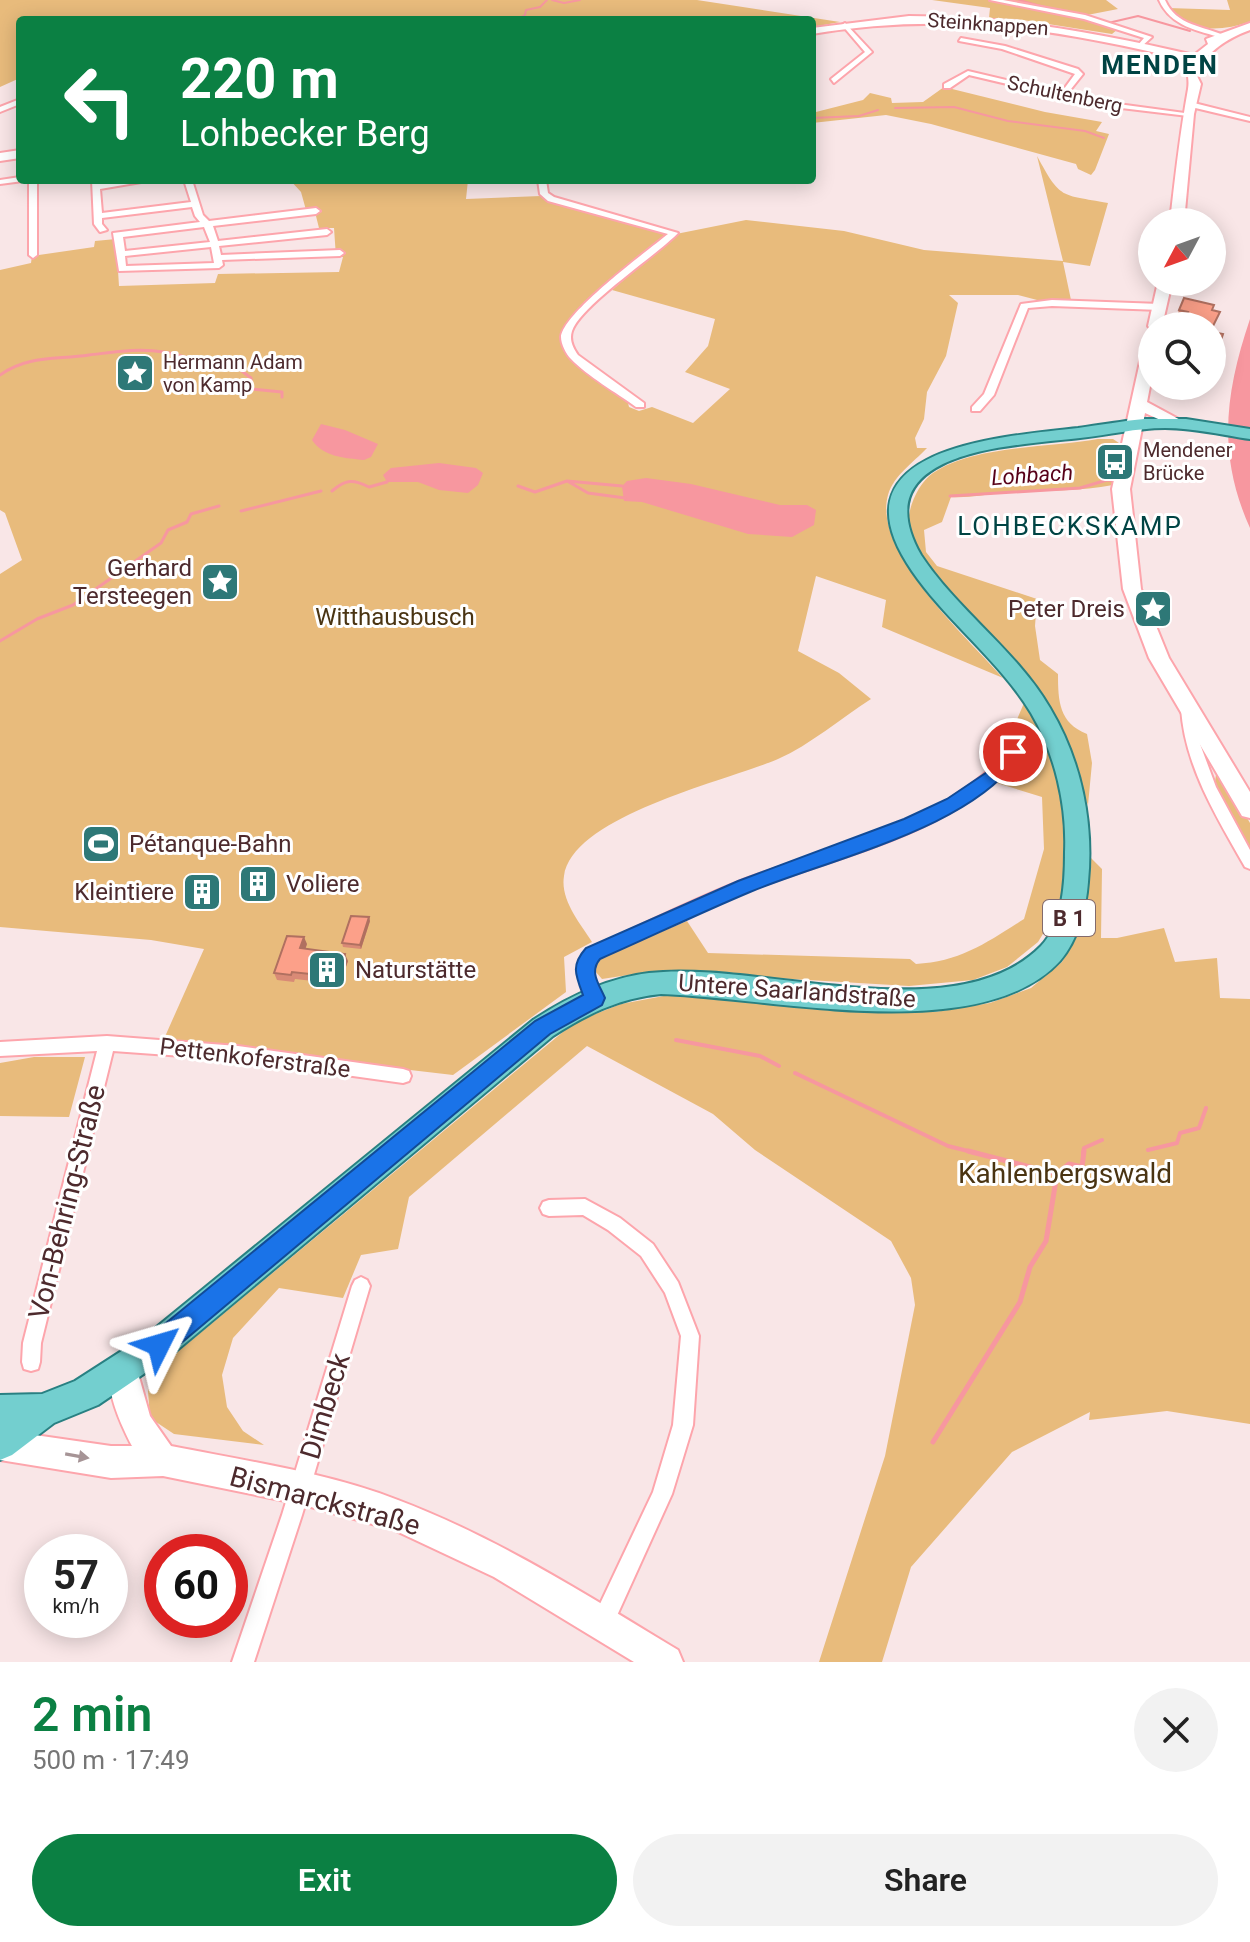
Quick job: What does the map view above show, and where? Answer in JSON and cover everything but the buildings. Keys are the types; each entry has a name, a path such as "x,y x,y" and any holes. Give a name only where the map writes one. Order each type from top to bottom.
{"main road":[{"name":"Steinknappen","path":"816,30 899,19 975,19 1052,28 1141,45 1194,65"},
{"path":"1178,208 1189,109 1187,93 1197,50 1250,26"},
{"path":"1159,312 1162,296"},
{"path":"1140,400 1121,495 1132,589 1142,621 1187,707 1250,810"},
{"path":"1139,404 1182,424"},
{"name":"B 1","path":"1134,425 1182,424 1250,434"},
{"name":"Untere Saarlandstraße","path":"42,1411 86,1393 159,1345 543,1028 595,998 660,983 744,986 892,1000 941,999 985,992 1022,978 1049,956 1065,933 1071,914 1079,848 1075,808 1059,748 1040,710 1014,675 916,563 899,528 897,512 908,481 918,471 951,454 995,444 1134,425"},
{"path":"123,1370 131,1410 145,1444 163,1460"},
{"name":"B 1","path":"0,1412 42,1411"},
{"name":"B 1","path":"0,1444 42,1411"},
{"name":"Bismarckstraße","path":"0,1444 111,1462 163,1460 300,1488 394,1514 506,1565 666,1662"}],"street":[{"path":"993,0 1085,17 1149,37 1141,45"},
{"path":"1162,0 1165,10 1174,17 1223,36"},
{"path":"834,81 869,52 845,25"},
{"path":"961,40 1003,47 1076,70 1079,74 1062,96"},
{"name":"Schultenberg","path":"947,86 968,73 1062,96 1189,109 1250,119"},
{"path":"33,184 33,255"},
{"path":"96,184 98,216 103,230 98,234 100,237 316,211"},
{"path":"118,236 122,269 219,265 216,244 199,216 189,184"},
{"path":"543,184 544,194 551,199 674,233 577,315 566,334 568,349 574,357 640,405"},
{"path":"98,216 196,204"},
{"path":"120,254 327,232"},
{"path":"218,258 340,253"},
{"path":"976,409 989,395 1024,306 1052,303 1160,307"},
{"path":"1187,707 1186,725 1223,817 1250,863"},
{"path":"595,998 584,973 584,964 593,954 744,886 910,824 953,804 999,772 1013,752"},
{"name":"Pettenkoferstraße","path":"0,1049 107,1043 158,1045 403,1076"},
{"name":"Von-Behring-Straße","path":"31,1362 32,1343 107,1043"},
{"path":"549,1208 585,1207 614,1224 647,1250 672,1288 690,1336 683,1425 662,1494 601,1623"},
{"name":"Dimbeck","path":"243,1662 361,1286"}],"green space":[{"path":"0,0 697,0 801,16 16,16 16,80 0,87"},
{"path":"932,0 1106,0 1118,9 1082,16 1118,29 1112,34 1016,19 989,18 990,8"},
{"path":"1227,0 1250,0 1250,22 1206,28 1186,22 1168,8 1230,10"},
{"path":"816,18 840,22 816,26"},
{"path":"944,87 1045,112 1102,122 1096,131 1109,134 1091,175 1078,169 1076,164 931,124 886,115 816,123 816,112 863,100 870,93 891,98 892,103 923,102"},
{"name":"Witthausbusch","path":"1037,156 1051,181 1064,193 1108,203 1090,266 1063,262 1071,300 1041,301 1018,295 949,295 958,303 946,356 927,392 924,419 915,438 917,448 927,448 899,475 888,495 887,518 894,542 908,567 947,618 1003,678 882,627 886,600 816,576 798,651 839,673 871,699 814,739 778,759 655,803 594,835 574,854 564,876 568,902 592,942 564,957 566,992 453,1075 163,1041 204,949 151,940 0,927 0,574 22,560 5,513 0,510 0,270 31,263 32,256 94,247 95,241 116,239 119,286 215,283 218,274 339,272 343,257 336,257 334,228 319,228 316,216 306,210 301,192 294,184 468,184 466,199 541,196 546,200 664,231 667,236 584,302 586,304 565,328 564,347 627,399 629,407 639,411 652,407 693,423 730,389 685,372 708,346 715,319 612,290 676,234 746,220 844,231 924,250 1063,261"},
{"path":"1113,439 1119,443 1113,485 951,497 942,522 924,530 926,552 937,566 1037,599 1035,626 1040,660 1058,674 1060,702 1066,717 1087,734 1092,763 1088,805 1063,736 1044,698 1012,658 935,576 920,555 910,533 909,517 913,500 922,484 933,473 950,464 990,452"},
{"path":"1024,703 1041,729 1062,793 1065,854 1060,906 1038,942 1007,967 973,980 909,986 654,971 602,979 595,971 599,958 687,921 708,953 910,959 916,964 960,955 1024,919 1044,849 1042,797 997,783 1031,756 1027,744 1010,736"},
{"path":"1217,767 1250,823 1250,851 1215,782"},
{"name":"Kahlenbergswald","path":"1091,858 1102,869 1101,938 1117,938 1164,928 1175,962 1217,958 1220,998 1250,999 1250,1424 1167,1411 1089,1420 1090,1412 1012,1452 911,1567 882,1662 819,1662 885,1456 915,1305 911,1278 891,1241 755,1150 713,1114 587,1046 409,1197 398,1249 361,1255 343,1298 279,1288 233,1338 222,1375 227,1407 243,1431 264,1445 174,1434 150,1418 148,1391 157,1369 575,1022 621,1004 669,995 935,1012 990,1003 1031,988 1062,962 1077,935"},
{"path":"34,1057 85,1057 69,1117 0,1116 0,1063"}],"shaded area":[{"path":"1250,319 1250,528 1233,475 1228,424 1235,373"},
{"path":"321,424 378,444 371,457 364,460 328,453 312,440"},
{"path":"439,463 476,468 483,473 478,485 468,493 439,490 418,482 387,482 383,475 391,468"},
{"path":"646,478 691,484 780,505 807,505 816,510 814,525 792,537 748,534 642,502 624,501 622,486 627,481"}],"waterway":[{"path":"523,16 526,10 540,7 547,0"},
{"path":"552,0 564,3 580,0"},
{"path":"1019,0 1056,10"},
{"path":"1108,23 1138,16 1190,31"},
{"path":"895,108 954,107 1008,121 1085,131 1104,138"},
{"path":"816,118 859,116 878,110"},
{"path":"0,375 21,364 43,359 154,351 202,362 230,362 251,378 252,389 282,392 282,397"},
{"name":"Lohbach","path":"950,496 1080,488 1107,480 1115,481"},
{"path":"518,486 535,492 567,481 622,486"},
{"path":"332,491 350,482 369,487 387,482"},
{"path":"569,482 588,493 625,498"},
{"path":"241,511 321,491"},
{"path":"0,641 37,619 73,605 161,543 168,530 187,522 191,514 219,506"},
{"path":"676,1040 760,1056 779,1066"},
{"path":"795,1073 948,1146 968,1151"},
{"path":"1148,1150 1177,1143 1180,1133 1199,1128 1206,1108"},
{"path":"1083,1153 1084,1148 1102,1140"},
{"path":"968,1151 976,1153"},
{"path":"968,1151 1057,1174"},
{"path":"1057,1174 1069,1164 1082,1167 1084,1151"},
{"path":"933,1442 1020,1302 1030,1267 1046,1241 1057,1174"}],"place":[{"name":"Hermann Adam von Kamp","path":"135,373"},
{"name":"Mendener Brücke","path":"1115,462"},
{"name":"Gerhard Tersteegen","path":"220,582"},
{"name":"Peter Dreis","path":"1153,609"},
{"name":"Pétanque-Bahn","path":"101,844"},
{"name":"Voliere","path":"258,884"},
{"name":"Kleintiere","path":"202,892"},
{"name":"Naturstätte","path":"327,970"}],"district":[{"name":"MENDEN","path":"1160,65"},
{"name":"LOHBECKSKAMP","path":"1070,526"}],"route":[{"path":"159,1345 543,1028 567,1011 595,998 584,973 584,964 593,954 744,886 910,824 953,804 999,772 1013,752"}]}
